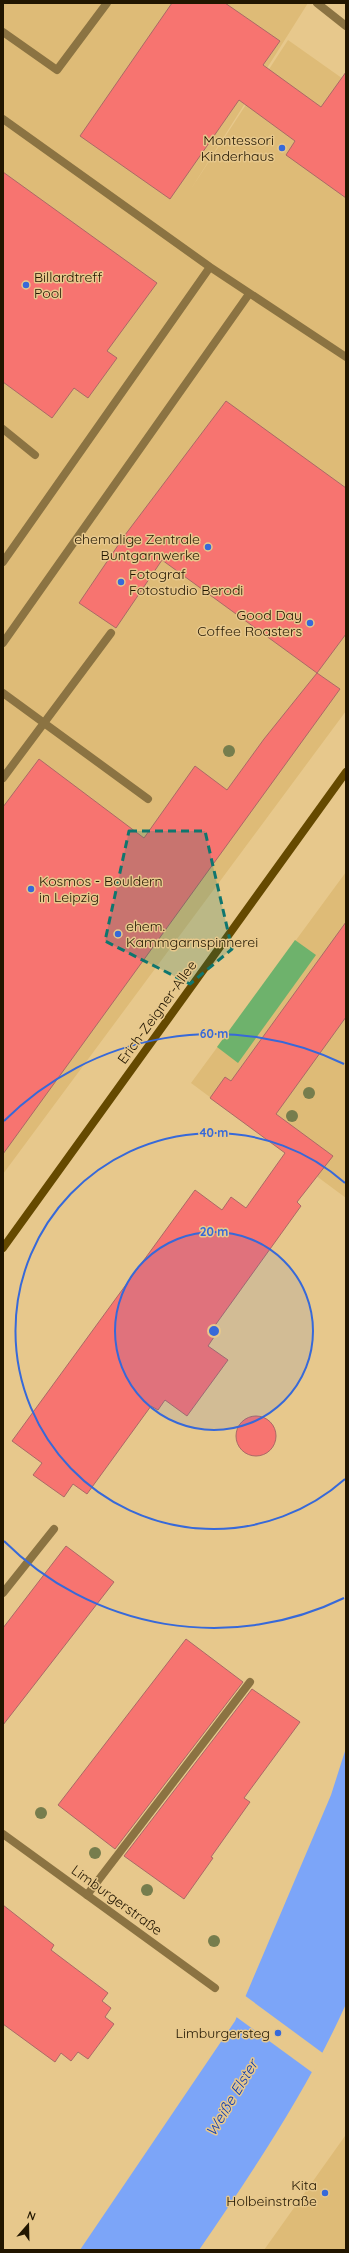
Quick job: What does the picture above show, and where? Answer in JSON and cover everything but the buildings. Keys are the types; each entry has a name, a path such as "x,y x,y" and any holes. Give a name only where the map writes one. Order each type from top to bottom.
{"street":[{"path":"3,32 57,70 107,3"},
{"path":"317,3 346,26"},
{"path":"3,119 210,267 346,358"},
{"path":"3,562 210,267"},
{"path":"3,643 249,294"},
{"path":"3,429 35,455"},
{"path":"3,778 111,633"},
{"path":"3,693 148,799"},
{"name":"Erich-Zeigner-Allee","path":"3,1248 346,772"},
{"path":"3,1593 54,1529"},
{"path":"87,1895 250,1682"},
{"name":"Limburgerstraße","path":"3,1834 215,1988"}],"highlighted area":[{"path":"129,831 205,831 232,949 190,984 105,941"}],"shaded area":[{"path":"3,3 308,3 191,189 288,40 346,81 346,711 3,1174"},
{"path":"346,872 346,1198 191,1083"},
{"name":"Kita Holbeinstraße","path":"345,2136 346,2250 264,2250"}],"green space":[{"path":"295,940 316,955 238,1063 217,1047"}],"water":[{"name":"Weiße Elster","path":"346,1748 346,2004 331,2036 297,2099 278,2130 199,2250 80,2250 235,2021 331,1795"}],"pier":[{"name":"Limburgersteg","path":"244,1995 324,2054 313,2073 235,2016"}],"place":[{"name":"Montessori Kinderhaus","path":"282,148"},
{"name":"Billardtreff Pool","path":"26,285"},
{"name":"ehemalige Zentrale Buntgarnwerke","path":"208,547"},
{"name":"Fotograf Fotostudio Berodi","path":"121,582"},
{"name":"Good Day Coffee Roasters","path":"310,623"},
{"name":"Kosmos - Bouldern in Leipzig","path":"31,889"},
{"name":"ehem. Kammgarnspinnerei","path":"118,934"},
{"name":"Limburgersteg","path":"278,2033"},
{"name":"Kita Holbeinstraße","path":"325,2193"}]}
